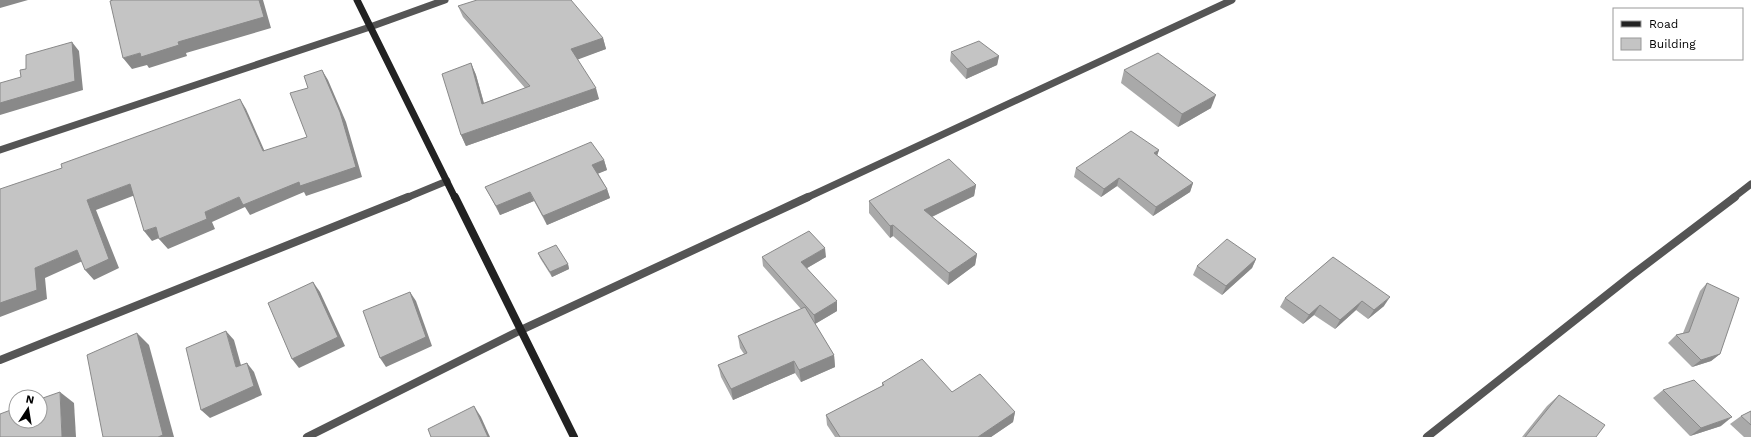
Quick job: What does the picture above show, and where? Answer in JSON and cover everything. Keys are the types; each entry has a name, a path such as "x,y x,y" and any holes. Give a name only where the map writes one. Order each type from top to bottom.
{"street":[{"path":"357,0 574,437"},
{"path":"0,150 370,27 445,0"},
{"path":"307,437 521,330 1232,0"},
{"path":"0,360 447,181"},
{"path":"1427,437 1632,275 1751,184"}],"building":[{"path":"259,0 264,17 178,42 179,45 141,57 140,53 123,58 110,1"},
{"path":"477,0 571,0 603,38 571,49 596,88 461,135 442,74 471,63 482,104 530,86 458,6"},
{"path":"979,41 999,56 967,69 951,52"},
{"path":"72,42 75,81 0,103 0,83 21,77 20,70 26,69 26,55"},
{"path":"1158,53 1216,95 1182,114 1124,70"},
{"path":"322,70 340,112 356,167 300,186 299,182 243,205 239,197 205,212 207,219 159,239 156,227 144,231 130,184 87,200 109,259 85,270 77,250 35,268 37,290 0,303 0,189 62,168 61,164 240,99 263,151 307,137 290,93 308,88 304,76"},
{"path":"1131,131 1159,150 1154,153 1193,183 1156,207 1119,178 1104,189 1076,168"},
{"path":"591,142 604,160 592,165 607,189 543,216 530,192 496,206 485,187"},
{"path":"949,159 976,185 924,210 977,254 949,273 893,225 890,226 869,201"},
{"path":"809,231 825,248 801,262 837,301 814,315 762,257"},
{"path":"1227,239 1256,259 1226,286 1197,266"},
{"path":"556,245 568,264 550,272 538,253"},
{"path":"1333,257 1390,297 1374,310 1362,301 1340,320 1320,305 1309,315 1285,298"},
{"path":"313,282 338,337 292,359 268,303"},
{"path":"1707,283 1739,298 1720,354 1701,360 1676,335 1689,332"},
{"path":"410,292 426,337 380,358 363,311"},
{"path":"805,307 834,355 799,370 794,361 731,389 718,365 747,353 738,336"},
{"path":"226,331 236,367 247,363 254,386 201,410 186,348"},
{"path":"137,333 163,435 158,437 103,437 87,355"},
{"path":"922,359 952,392 980,374 1015,412 978,437 840,437 826,415 884,385 882,383"},
{"path":"1694,380 1732,417 1701,428 1663,390"},
{"path":"60,392 62,437 0,437 0,414 8,411 8,429 48,429 48,396"},
{"path":"1559,395 1605,425 1596,437 1525,437"},
{"path":"474,406 488,437 431,437 428,429"},
{"path":"1751,411 1751,425 1741,416"}]}
